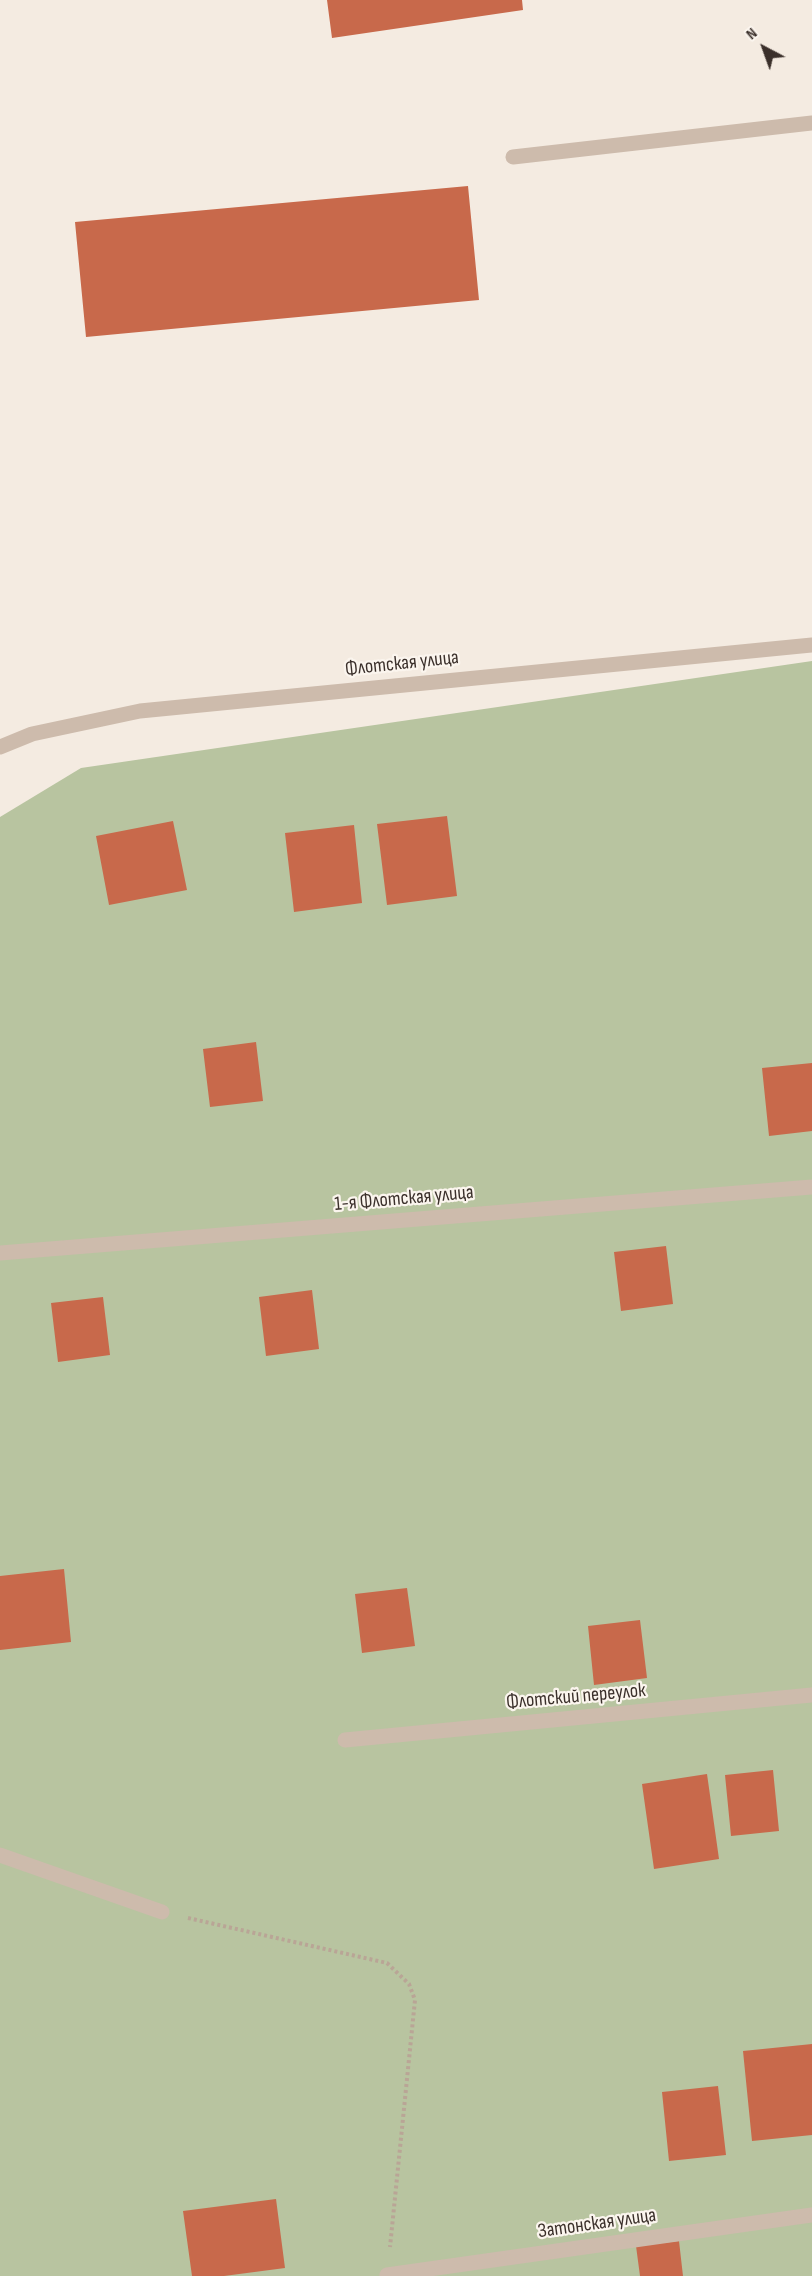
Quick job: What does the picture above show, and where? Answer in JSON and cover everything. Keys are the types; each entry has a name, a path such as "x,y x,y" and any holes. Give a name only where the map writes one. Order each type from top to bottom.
{"street":[{"path":"513,157 812,123"},
{"name":"Флотская улица","path":"0,747 32,734 140,711 812,645"},
{"name":"1-я Флотская улица","path":"0,1253 812,1187"},
{"name":"Флотский переулок","path":"345,1740 812,1695"},
{"path":"0,1855 162,1912"},
{"name":"Затонская улица","path":"387,2275 812,2216"}],"path":[{"path":"162,1912 387,1963 409,1984 416,2000 387,2275"}],"green space":[{"path":"812,661 812,2276 0,2276 0,817 81,768"}],"building":[{"path":"327,0 522,0 523,10 332,38"},
{"path":"468,186 479,300 86,337 75,222"},
{"path":"447,816 457,896 387,905 377,824"},
{"path":"173,821 187,890 109,905 96,836"},
{"path":"354,825 362,903 294,912 285,833"},
{"path":"256,1042 263,1101 210,1107 203,1049"},
{"path":"812,1063 812,1131 769,1136 762,1068"},
{"path":"666,1246 673,1304 621,1311 614,1252"},
{"path":"312,1290 319,1349 266,1356 259,1297"},
{"path":"103,1297 110,1355 58,1362 51,1303"},
{"path":"64,1569 71,1642 0,1650 0,1576"},
{"path":"407,1588 415,1646 362,1653 355,1594"},
{"path":"640,1620 647,1678 594,1685 588,1626"},
{"path":"773,1770 779,1831 731,1836 725,1775"},
{"path":"707,1774 719,1859 654,1869 642,1784"},
{"path":"812,2044 812,2135 752,2141 743,2051"},
{"path":"718,2086 726,2155 669,2161 662,2092"},
{"path":"276,2199 285,2268 224,2276 192,2276 183,2211"},
{"path":"679,2241 683,2276 640,2276 636,2246"}]}
